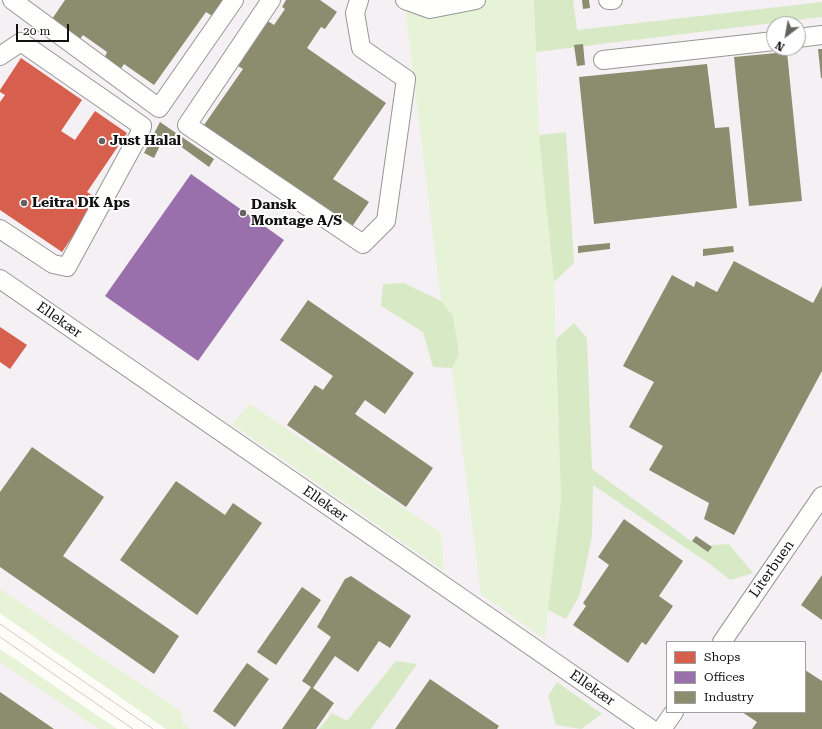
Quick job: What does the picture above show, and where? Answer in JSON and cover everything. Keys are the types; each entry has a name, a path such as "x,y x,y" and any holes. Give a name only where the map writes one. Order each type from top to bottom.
{"street":[{"path":"21,2 159,108 234,0"},
{"path":"271,0 187,125 362,244 386,221 406,79 361,48 355,13 359,0"},
{"path":"405,0 430,9 458,2 476,0"},
{"path":"608,0 613,0"},
{"path":"806,37 822,35"},
{"path":"0,56 21,42 142,126 140,133 67,267 53,264 0,229"},
{"path":"603,60 766,42"},
{"name":"Ellekær","path":"0,279 650,729"},
{"name":"Literbuen","path":"723,641 822,496"},
{"path":"662,729 673,713"}],"shaded area":[{"path":"0,0 822,0 822,729 166,729 0,613"},
{"path":"0,649 117,729 0,729"}],"green space":[{"path":"410,0 534,0 539,135 554,282 561,500 545,639 481,594 452,368 459,353 453,316 441,301 406,15"},
{"path":"534,0 573,0 577,30 822,2 822,17 806,19 806,16 766,16 766,24 536,52"},
{"path":"566,132 574,263 554,282 539,135"},
{"path":"404,283 441,301 453,316 459,353 452,368 433,367 423,332 381,306 383,284"},
{"path":"574,323 587,338 592,469 698,546 729,544 753,573 730,580 710,564 593,485 592,536 580,594 566,619 548,610 561,500 556,339"},
{"path":"250,404 441,533 444,571 232,424"},
{"path":"0,589 182,712 183,723 190,729 166,729 0,613"},
{"path":"0,649 117,729 99,729 0,662"},
{"path":"396,661 417,664 371,729 319,729 332,713 347,721"},
{"path":"557,682 602,714 581,729 556,725 548,696"}],"building: Shops":[{"path":"21,58 82,100 61,131 75,140 95,111 127,133 87,192 98,199 62,252 0,210 0,102 5,95 0,92 0,90"},
{"path":"0,327 27,345 10,369 0,362"}],"building: Offices":[{"path":"191,174 284,240 198,361 105,296"}],"building: Industry":[{"path":"65,0 225,0 214,17 206,12 154,85 124,64 118,73 102,64 107,52 83,35 80,39 52,19"},
{"path":"286,0 320,0 337,12 325,29 321,27 307,48 386,103 333,179 369,202 351,228 204,125 243,69 238,66 245,55 243,54 266,20 274,25 285,9 282,7"},
{"path":"582,0 589,0 590,8 583,9"},
{"path":"583,44 585,65 577,66 574,45"},
{"path":"818,49 822,49 822,78 821,78"},
{"path":"766,54 766,56 787,56 802,201 749,206 734,57"},
{"path":"707,64 715,128 729,127 737,208 594,224 579,77"},
{"path":"160,122 214,159 209,167 165,135 154,158 144,153"},
{"path":"610,243 610,249 578,253 578,246"},
{"path":"733,246 734,252 703,256 703,249"},
{"path":"734,261 813,303 822,286 822,371 734,535 704,519 709,503 649,470 663,446 629,427 654,382 623,366 672,275 694,287 696,281 717,292"},
{"path":"308,300 414,373 385,414 365,400 355,414 433,468 406,507 287,425 315,385 323,390 333,376 280,340"},
{"path":"32,447 104,497 63,556 179,636 154,674 0,567 0,492"},
{"path":"176,481 225,515 233,503 262,523 197,615 120,560"},
{"path":"624,519 683,561 659,596 673,606 646,645 642,642 628,663 573,625 586,606 583,603 609,565 598,557"},
{"path":"696,536 712,547 708,552 692,541"},
{"path":"822,575 822,620 801,605"},
{"path":"351,576 411,616 390,648 379,641 358,672 335,656 313,688 334,703 316,729 282,729 311,687 302,681 331,637 317,627 345,579"},
{"path":"302,587 321,600 276,665 257,652"},
{"path":"247,663 269,679 235,727 213,711"},
{"path":"806,671 822,681 822,729 752,729 757,722 744,713 806,713"},
{"path":"430,679 499,726 497,729 395,729"},
{"path":"0,692 54,729 0,729"}],"tram line":[{"path":"0,624 153,729"},
{"path":"0,637 133,729"}],"place":[{"name":"Just Halal","path":"102,141"},
{"name":"Leitra DK Aps","path":"24,203"},
{"name":"Dansk Montage A/S","path":"243,213"}]}
